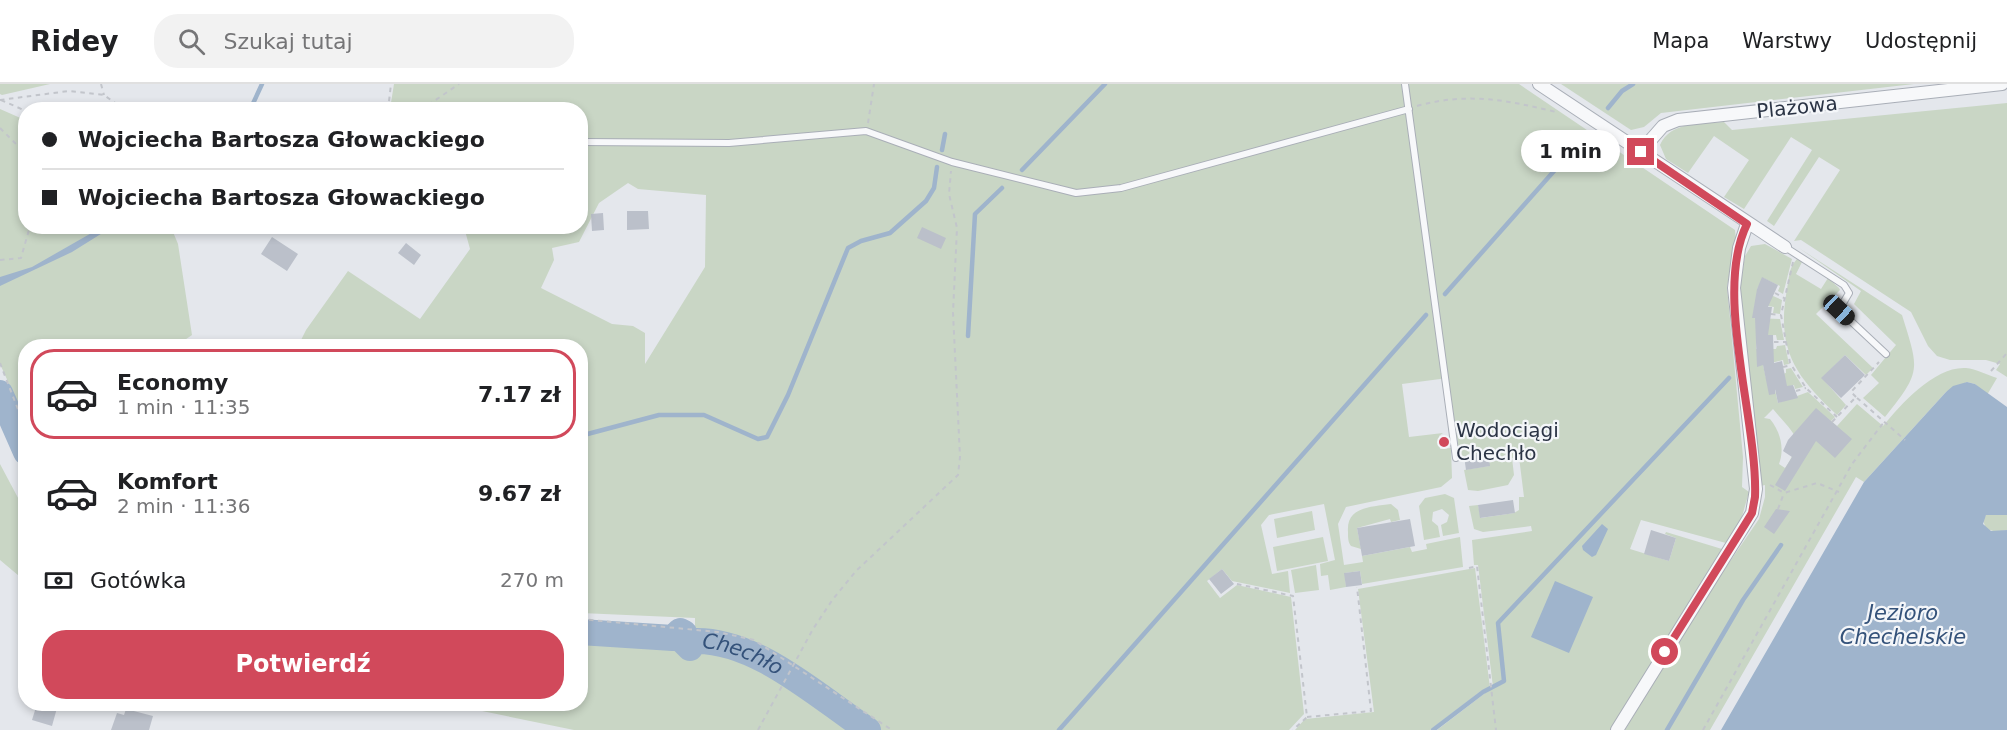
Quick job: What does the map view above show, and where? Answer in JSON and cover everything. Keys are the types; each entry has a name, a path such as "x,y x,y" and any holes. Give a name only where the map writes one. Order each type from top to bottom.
{"street":[{"path":"1539,84 1747,224 1785,247"},
{"name":"Plażowa","path":"1641,152 1663,126 1678,120 2002,84"},
{"path":"1617,730 1752,513 1756,489 1734,288 1739,248 1747,224"}],"lane":[{"path":"1405,84 1456,458"},
{"path":"588,142 729,143 866,131 952,162 1076,193 1121,188 1408,109"},
{"path":"1785,247 1844,285 1850,293 1839,310 1886,354"}],"path":[{"path":"101,84 104,95"},
{"path":"389,102 391,84"},
{"path":"433,102 459,84"},
{"path":"866,131 874,84"},
{"path":"0,100 69,91 104,95 114,102"},
{"path":"1408,109 1443,98 1465,98 1515,101 1550,110"},
{"path":"0,100 18,108"},
{"path":"0,128 18,145"},
{"path":"758,730 813,629 856,570 958,475 960,457 952,314 957,228 949,194 952,162"},
{"path":"0,260 21,258 28,234"},
{"path":"1798,255 1790,266 1781,315 1791,365 1806,388 1837,417"},
{"path":"1775,293 1784,298"},
{"path":"1771,314 1781,315"},
{"path":"1773,342 1786,342"},
{"path":"1991,371 2007,353"},
{"path":"1886,354 1851,392 1905,440"},
{"path":"0,363 18,409"},
{"path":"1783,367 1791,365"},
{"path":"1796,391 1806,388"},
{"path":"1832,422 1856,397"},
{"path":"1703,730 1839,492 1852,465 1884,422"},
{"path":"1778,509 1784,494 1816,483 1839,492"},
{"path":"1766,487 1771,485 1784,494"},
{"path":"1469,568 1477,566 1497,730"},
{"path":"1237,584 1293,596 1306,717"},
{"path":"1293,730 1306,717 1371,711 1357,588"},
{"path":"588,620 718,633 754,640 892,730"}],"green space":[{"path":"0,84 50,84 2,95"},
{"path":"394,84 1519,84 1735,230 1736,240 1727,287 1743,457 1742,487 1749,492 1741,520 1726,543 1641,520 1630,549 1669,561 1676,538 1665,534 1666,532 1722,549 1610,730 1437,730 1493,687 1478,565 1474,565 1472,540 1532,531 1531,526 1483,532 1474,529 1469,506 1478,505 1481,518 1514,513 1519,510 1519,497 1524,497 1519,457 1512,458 1514,475 1508,485 1478,491 1468,490 1464,470 1489,466 1489,462 1500,460 1499,451 1460,457 1448,378 1402,384 1409,437 1443,433 1439,436 1440,449 1451,448 1452,478 1441,487 1346,507 1338,524 1344,565 1363,562 1362,556 1410,547 1412,552 1427,549 1426,544 1460,537 1463,567 1362,584 1360,571 1345,573 1346,587 1330,590 1328,575 1321,576 1320,564 1335,560 1324,504 1269,515 1261,525 1272,574 1288,571 1290,593 1232,581 1222,569 1207,581 1220,598 1237,585 1291,597 1304,714 1289,730 878,730 750,647 729,640 695,635 695,618 588,613 588,339 302,339 348,271 420,319 470,249 466,234 583,234 579,242 552,248 554,260 541,288 612,324 633,326 645,333 645,364 705,267 706,195 638,189 628,183 599,203 588,224 588,102 391,102"},
{"path":"1561,84 1914,84 1661,113 1644,127 1631,130"},
{"path":"2007,103 2007,377 1996,370 2000,364 1986,360 1950,360 1937,356 1928,346 1911,312 1801,240 1794,241 1840,170 1819,157 1774,226 1767,221 1812,150 1791,137 1744,209 1724,197 1749,160 1714,136 1688,173 1666,159 1660,145 1671,132 1688,125 1724,122 1732,130"},
{"path":"0,109 18,117 18,234 174,234 178,244 192,335 186,339 18,339 18,404 0,364"},
{"path":"1765,244 1792,259 1783,294 1778,291 1780,286 1763,278 1757,289 1782,300 1780,314 1773,313 1774,307 1755,304 1753,318 1780,319 1784,340 1777,340 1776,335 1756,336 1756,349 1776,349 1777,346 1785,345 1789,364 1784,365 1783,360 1763,365 1766,378 1786,373 1786,369 1791,368 1803,387 1795,389 1794,385 1775,390 1778,403 1808,392 1835,417 1831,421 1852,439 1837,426 1857,404 1883,426 1909,397 1942,373 1966,368 1997,378 1987,395 1975,384 1967,382 1946,392 1864,482 1856,477 1710,730 1625,730 1707,595 1759,519 1765,497 1765,485 1761,486 1740,289 1745,256 1751,246","holes":["1773,409 1795,437 1795,449 1785,468 1779,464 1782,452 1779,434 1770,419 1764,418"]},
{"path":"1799,248 1902,315 1912,348 1914,369 1906,389 1885,417 1863,398 1879,383 1871,375 1896,345 1854,304 1861,291"},
{"path":"1797,259 1802,262 1796,274 1821,289 1828,278 1839,288 1840,290 1816,314 1873,368 1866,375 1845,355 1822,378 1846,405 1837,415 1800,374 1787,345 1784,310 1790,273"},
{"path":"0,464 18,498 18,575 0,560"},
{"path":"1445,494 1454,498 1459,533 1443,536 1441,525 1447,522 1449,515 1442,509 1433,512 1432,521 1438,526 1440,537 1424,540 1419,506 1425,498"},
{"path":"1391,504 1398,510 1400,520 1391,522 1390,519 1357,528 1361,549 1351,546 1348,538 1348,524 1355,513"},
{"path":"1312,511 1315,530 1277,538 1274,519"},
{"path":"1986,515 2007,515 2007,530 1997,532 1986,529 1983,520"},
{"path":"1323,537 1328,561 1277,571 1273,547"},
{"path":"1316,565 1319,590 1295,593 1291,570"},
{"path":"1475,568 1490,688 1481,691 1430,730 1295,730 1305,719 1374,712 1358,589"},
{"path":"588,637 720,646 747,654 858,730 574,730 482,711 588,711"}],"water":[{"path":"90,234 101,234 72,252 0,286 0,277 32,267"},
{"name":"Jezioro Chechelskie","path":"1967,382 1975,384 2007,407 2007,515 1986,515 1983,524 1991,531 2007,530 2007,730 1721,730 1864,482 1946,392 1953,386"},
{"path":"1602,524 1608,529 1596,555 1592,557 1583,550 1582,546"},
{"path":"1555,581 1593,597 1569,653 1531,637"}],"building":[{"path":"627,211 648,211 649,229 627,230"},
{"path":"603,213 604,230 592,231 591,214"},
{"path":"922,227 946,238 941,249 917,238"},
{"path":"272,237 298,254 287,271 261,254"},
{"path":"406,243 421,255 414,265 398,253"},
{"path":"1762,277 1778,285 1768,307 1772,307 1768,335 1773,335 1774,363 1782,361 1787,386 1793,385 1798,398 1778,403 1775,389 1775,394 1769,395 1763,365 1757,367 1755,318 1752,318 1757,289"},
{"path":"1845,355 1865,375 1841,398 1821,378"},
{"path":"1816,408 1852,439 1835,458 1816,441 1785,491 1775,485 1792,457 1783,451 1788,440"},
{"path":"1488,453 1490,466 1466,470 1464,456"},
{"path":"1513,500 1515,513 1480,518 1478,505"},
{"path":"1776,509 1790,511 1774,534 1764,527"},
{"path":"1410,519 1415,546 1362,556 1357,528"},
{"path":"1651,530 1676,538 1669,561 1644,554"},
{"path":"1222,569 1234,584 1221,594 1209,579"},
{"path":"1360,571 1362,585 1346,587 1344,573"},
{"path":"35,711 56,711 52,726 32,720"},
{"path":"125,711 134,711 153,716 149,730 111,730 117,713 124,715"}],"waterway":[{"path":"254,102 262,84"},
{"path":"1022,170 1105,84"},
{"path":"1608,108 1622,91 1633,84"},
{"path":"942,150 945,134"},
{"path":"1445,294 1586,135"},
{"path":"588,434 659,415 704,415 758,439 767,437 788,395 848,248 861,241 890,233 926,201 934,188 937,167"},
{"path":"968,336 975,214 1002,188"},
{"path":"1059,730 1426,315"},
{"path":"1433,730 1483,692 1504,681 1498,623 1729,378"},
{"name":"Chechło","path":"0,393 18,434"},
{"path":"1667,730 1743,600 1781,545"},
{"name":"Chechło","path":"588,633 673,638 680,631 684,633 684,642 690,648 694,641 717,643 740,649 786,672 868,730"}],"place":[{"name":"Wodociągi Chechło","path":"1444,442"}],"route":[{"path":"1641,152 1747,224 1739,248 1734,288 1756,489 1752,513 1665,652"}]}
